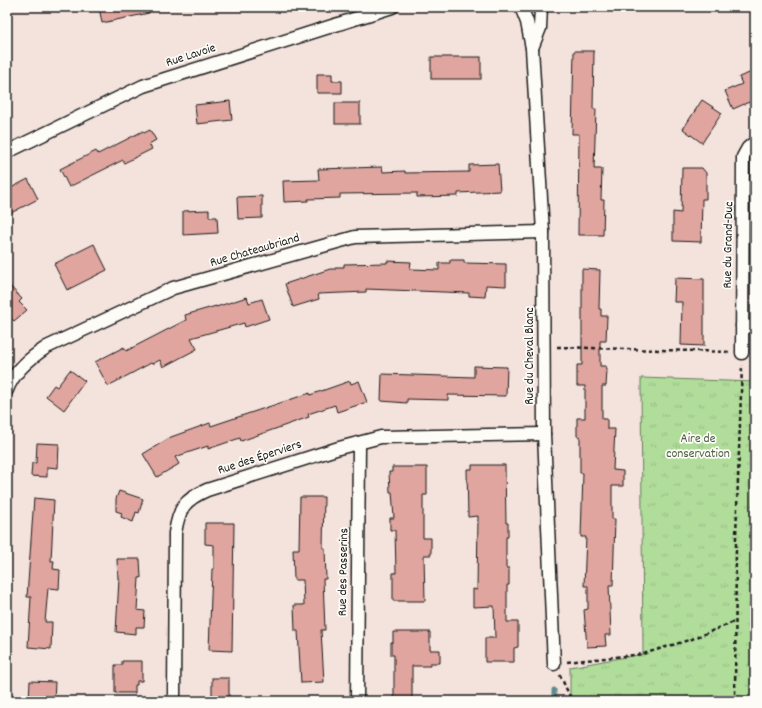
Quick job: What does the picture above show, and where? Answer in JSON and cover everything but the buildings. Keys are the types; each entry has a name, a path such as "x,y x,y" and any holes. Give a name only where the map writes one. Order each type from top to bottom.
{"street":[{"name":"Rue Lavoie","path":"7,152 143,86 392,7"},
{"name":"Rue du Cheval Blanc","path":"520,7 527,22 532,48 543,232 544,434 554,664"},
{"name":"Rue du Cheval Blanc","path":"532,48 540,28 541,7"},
{"name":"Rue du Grand-Duc","path":"742,353 743,157 748,148 755,142"},
{"name":"Rue Chateaubriand","path":"7,390 18,371 32,357 47,347 173,288 355,237 543,232"},
{"path":"742,326 755,327"},
{"name":"Rue des Éperviers","path":"174,701 175,533 183,505 196,494 381,436 544,434"},
{"name":"Rue des Passerins","path":"357,701 359,443"}],"path":[{"path":"544,347 742,353 736,536 735,701"},
{"path":"572,701 554,664 643,654 692,639 736,621"}],"green space":[{"name":"Aire de conservation","path":"641,378 755,382 755,701 570,701 570,667 643,654"}],"waterway":[{"path":"554,690 554,701"}]}
